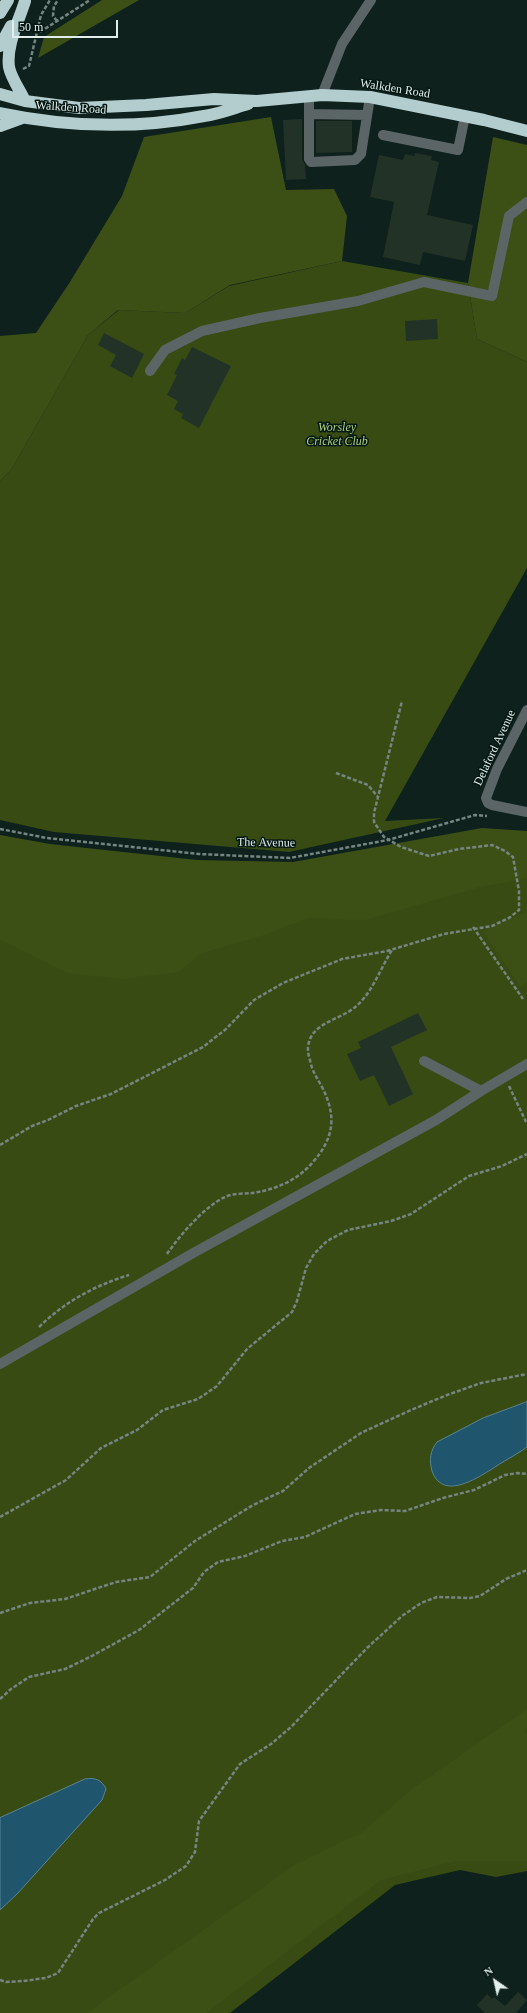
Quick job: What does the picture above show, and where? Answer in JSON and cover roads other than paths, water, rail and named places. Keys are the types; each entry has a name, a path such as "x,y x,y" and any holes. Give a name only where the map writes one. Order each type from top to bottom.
{"highway":[{"path":"0,13 8,0"},
{"path":"0,46 25,0"},
{"path":"25,0 11,45 9,61 11,74 25,101"},
{"name":"Walkden Road","path":"0,94 25,101 78,108 146,105 214,99 257,101 322,95 370,97 465,116 527,131"},
{"name":"Walkden Road","path":"0,113 60,123 127,125 205,116 257,101"},
{"path":"0,126 23,118"}],"street":[{"path":"322,95 342,44 371,0"},
{"path":"308,97 309,159 311,162 356,160 361,154 370,97"},
{"path":"309,114 367,115"},
{"path":"383,135 458,150 465,116"},
{"path":"150,371 165,350 202,331 253,319 358,301 424,282 492,296 509,216 527,202"},
{"name":"Delaford Avenue","path":"527,710 486,798 488,803 492,806 527,812"},
{"path":"424,1061 481,1091"},
{"path":"0,1364 188,1256 436,1120 527,1064"}],"water":[{"path":"527,1402 527,1447 466,1483 455,1486 446,1485 438,1481 432,1471 430,1459 437,1442 483,1418"},
{"path":"92,1778 102,1783 106,1789 102,1800 17,1894 0,1910 0,1818 85,1779"}],"park label":[{"name":"Worsley Cricket Club","path":"337,435"}]}
